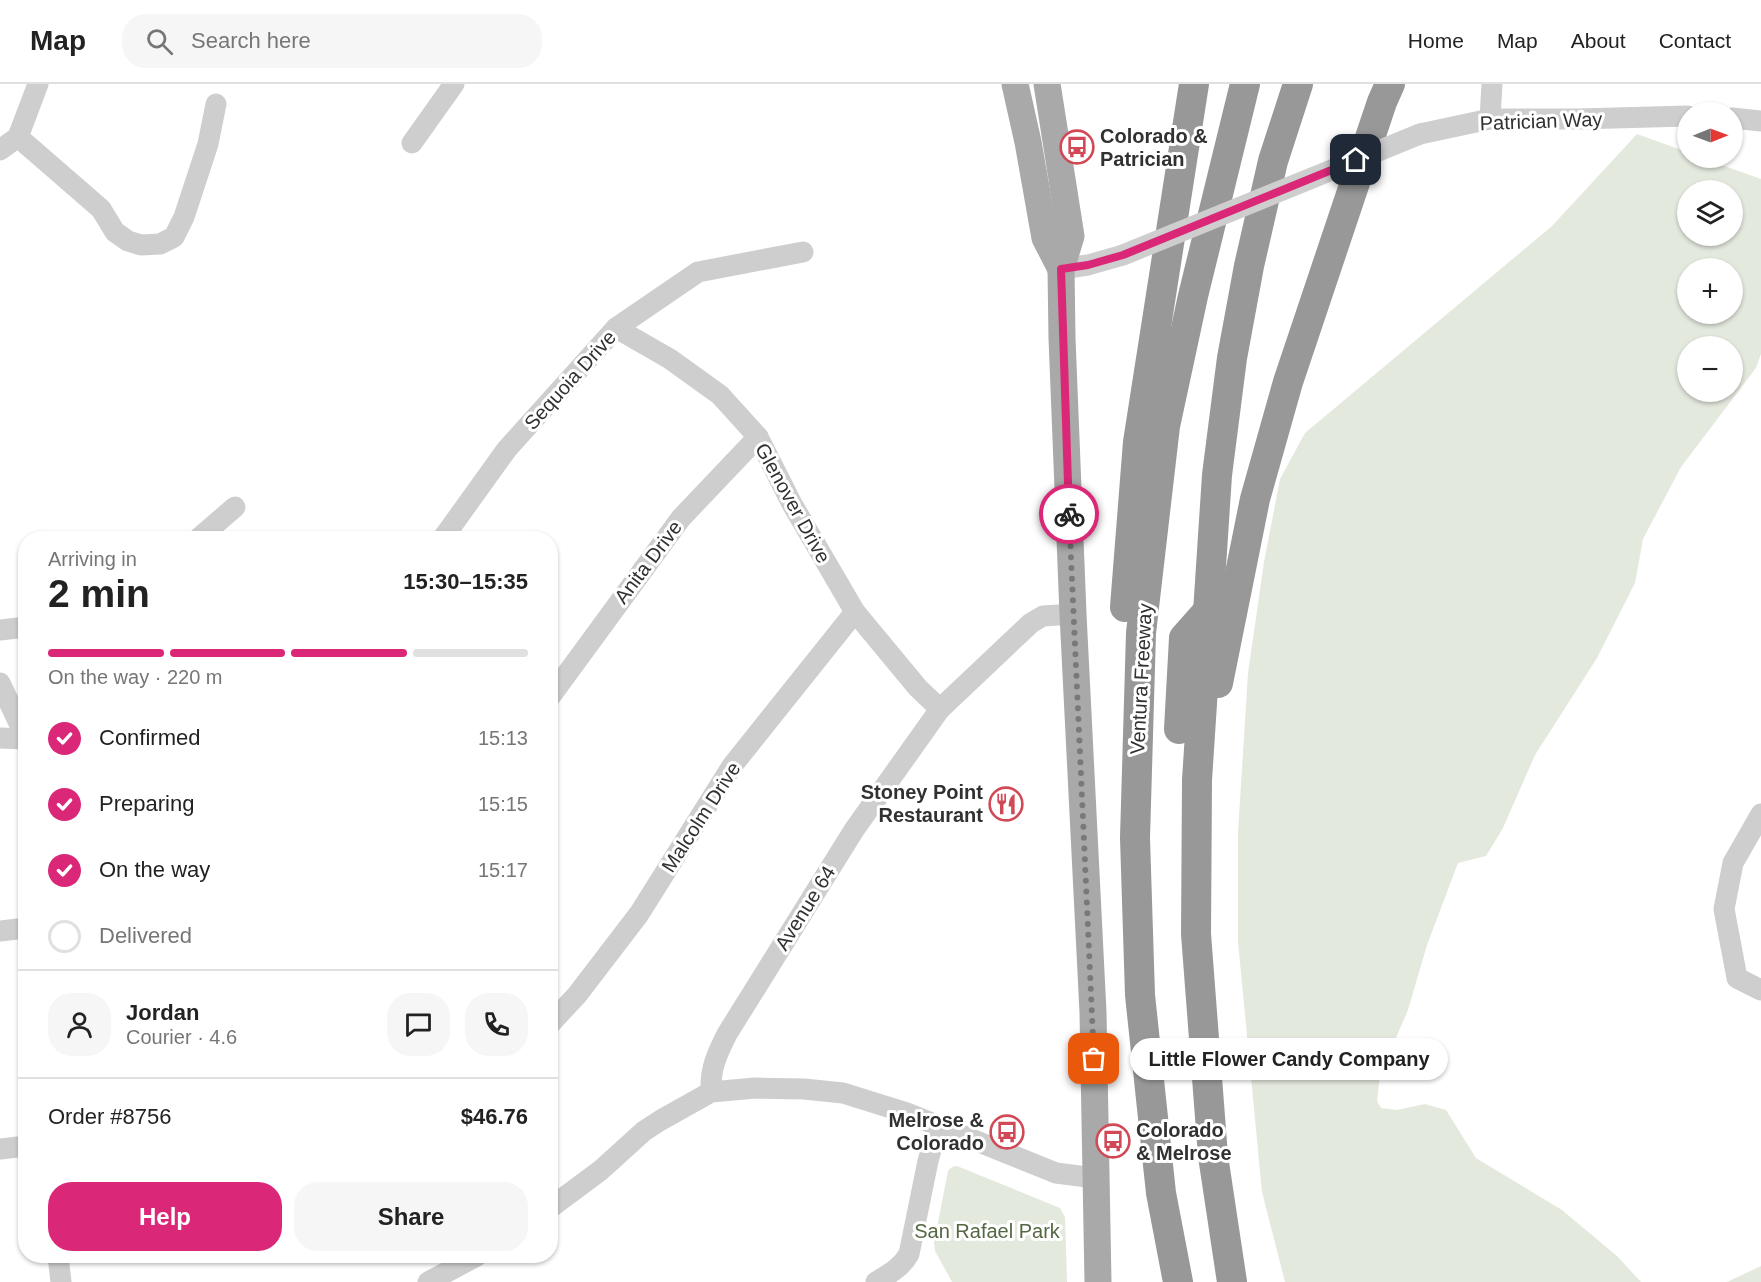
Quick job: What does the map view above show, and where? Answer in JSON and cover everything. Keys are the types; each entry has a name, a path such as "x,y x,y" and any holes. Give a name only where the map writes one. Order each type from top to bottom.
{"highway":[{"path":"1135,838 1122,762 1126,584 1138,442 1194,84"},
{"name":"Ventura Freeway","path":"1178,1282 1161,1193 1140,995 1135,838 1141,633 1165,426 1193,296 1245,84"},
{"path":"1232,1282 1214,1156 1196,934 1197,780 1216,475 1232,358 1249,266 1273,161 1298,84"},
{"path":"1197,780 1255,499 1288,382 1386,90"},
{"path":"1145,593 1160,642 1153,780 1156,933 1161,1013 1169,1107 1195,1282"},
{"path":"1207,612 1184,638 1176,789 1179,963 1189,1096 1203,1227 1214,1282"}],"main road":[{"path":"1015,84 1045,238 1061,269"},
{"path":"1047,84 1071,236 1061,269 1073,614 1093,1012 1098,1282"}],"street":[{"path":"0,150 18,137 38,84"},
{"path":"412,143 454,84"},
{"path":"1490,119 1492,84"},
{"path":"18,137 101,209 115,232 128,241 141,245 160,244 174,237 184,217 207,144 216,104"},
{"name":"Patrician Way","path":"1061,269 1088,265 1123,255 1420,134 1490,119 1677,116"},
{"path":"1743,119 1761,121"},
{"name":"Sequoia Drive","path":"448,531 507,449 616,328 698,272 803,252"},
{"name":"Glenover Drive","path":"616,328 670,359 720,395 758,437 792,504 855,612 918,688 940,709"},
{"name":"Anita Drive","path":"558,686 681,518 758,437"},
{"path":"208,531 235,507"},
{"name":"Malcolm Drive","path":"558,1015 577,995 639,914 732,766 855,612"},
{"name":"Avenue 64","path":"711,1092 710,1075 727,1034 854,830 940,709 1032,623 1043,616 1073,614"},
{"path":"0,630 18,628"},
{"path":"0,683 18,721"},
{"path":"0,738 18,738"},
{"path":"1761,814 1733,863 1724,909 1737,978 1761,990"},
{"path":"0,931 18,929"},
{"path":"558,1202 601,1170 644,1131 711,1092 755,1088 843,1093 938,1125 1056,1173 1095,1178"},
{"path":"876,1282 895,1271 905,1262 909,1254 928,1161 938,1125"},
{"path":"0,1149 18,1147"},
{"path":"59,1263 61,1282"},
{"path":"428,1282 464,1263"}],"green space":[{"path":"1637,134 1677,148 1677,168 1730,168 1761,179 1761,354 1756,368 1743,385 1743,336 1677,336 1677,402 1730,402 1681,467 1643,539 1635,583 1597,658 1535,755 1503,828 1486,856 1458,863 1427,945 1408,1010 1380,1075 1377,1101 1381,1108 1397,1110 1425,1104 1446,1110 1476,1158 1562,1210 1617,1256 1641,1282 1285,1282 1262,1192 1238,942 1238,832 1248,673 1264,562 1280,479 1305,433 1552,226"},
{"name":"San Rafael Park","path":"957,1166 1060,1208 1065,1217 1067,1282 952,1282 935,1251 934,1243 948,1171"},
{"path":"1761,1266 1761,1282 1727,1282"}],"way so far":[{"path":"1069,514 1094,1059"}],"place":[{"name":"Colorado & Patrician","path":"1077,147"},
{"name":"Stoney Point Restaurant","path":"1006,804"},
{"name":"Little Flower Candy Company","path":"1094,1059"},
{"name":"Melrose & Colorado","path":"1007,1132"},
{"name":"Colorado & Melrose","path":"1113,1141"}],"route":[{"path":"1069,514 1061,269 1088,265 1123,255 1356,160"}]}
